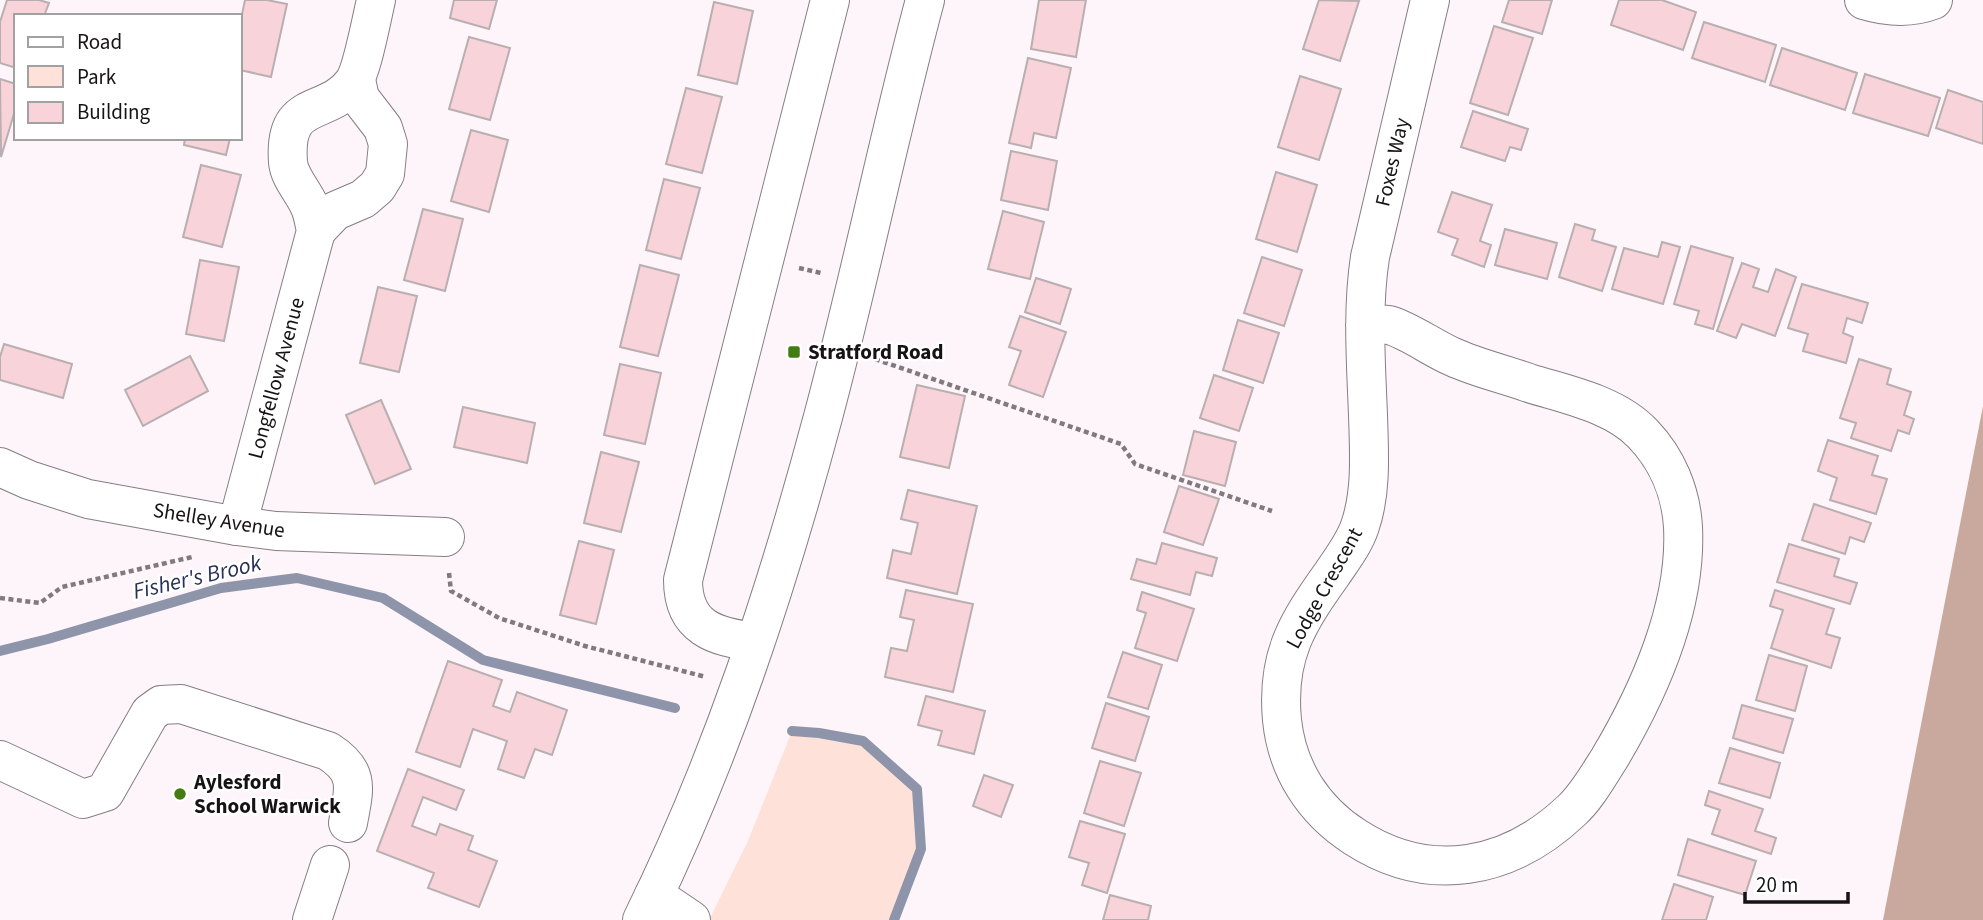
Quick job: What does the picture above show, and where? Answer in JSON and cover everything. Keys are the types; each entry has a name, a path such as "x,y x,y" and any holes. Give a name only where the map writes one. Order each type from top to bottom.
{"street":[{"path":"356,80 335,100 310,108 296,121 288,139 288,165 309,204 316,230 335,211 370,193 385,174 388,144 383,128 360,99 356,80 376,0"},
{"path":"755,642 726,638 707,630 693,618 686,603 683,580 830,0"},
{"path":"691,920 648,908 682,833 741,686 804,482 925,0"},
{"name":"Foxes Way","path":"1365,325 1365,290 1370,257 1430,0"},
{"path":"1864,0 1885,6 1921,5 1933,0"},
{"name":"Longfellow Avenue","path":"237,526 316,230"},
{"name":"Lodge Crescent","path":"1365,325 1390,326 1456,359 1615,412 1640,431 1662,457 1676,489 1683,524 1683,552 1678,587 1656,666 1629,724 1590,788 1574,808 1541,835 1509,854 1487,861 1462,865 1427,865 1395,858 1347,832 1309,795 1297,775 1283,724 1280,696 1288,647 1301,619 1351,546 1360,527 1366,503 1369,467 1365,325"},
{"name":"Shelley Avenue","path":"0,467 29,480 88,499 237,526 276,531 445,537"},
{"path":"0,760 83,799 95,797 105,792 150,713 161,705 181,704 328,751 344,761 352,774 355,788 348,823"},
{"path":"312,920 330,865"}],"path":[{"path":"764,261 856,281"},
{"path":"840,346 1121,444 1135,464 1272,511"},
{"path":"445,537 451,591 499,618 585,646 741,686"},
{"path":"0,598 40,603 62,587 196,556"}],"green space":[{"path":"792,731 863,741 917,789 921,849 894,920 709,920 747,843"}],"shaded area":[{"path":"1983,406 1983,920 1883,920"}],"building":[{"path":"7,0 39,0 49,3 45,14 14,14 14,67 0,63 0,22"},
{"path":"245,0 287,4 271,77 242,70 242,14"},
{"path":"454,0 497,0 489,29 450,18"},
{"path":"1039,0 1086,0 1076,57 1031,49"},
{"path":"1319,0 1359,1 1340,61 1303,49"},
{"path":"1509,0 1552,0 1542,34 1502,22"},
{"path":"1619,0 1662,0 1696,12 1683,50 1611,25"},
{"path":"714,2 753,11 737,84 698,75"},
{"path":"1704,22 1776,45 1765,82 1692,58"},
{"path":"1494,26 1533,38 1508,115 1470,103"},
{"path":"469,37 510,48 490,120 449,109"},
{"path":"1782,48 1857,73 1845,110 1770,85"},
{"path":"1028,58 1071,68 1056,138 1034,133 1031,148 1009,143"},
{"path":"1865,74 1940,98 1928,136 1853,113"},
{"path":"1300,76 1341,89 1319,160 1278,147"},
{"path":"0,79 14,83 14,114 1,157"},
{"path":"686,88 722,97 702,173 666,164"},
{"path":"1948,90 1983,102 1983,144 1936,128"},
{"path":"1473,111 1528,129 1521,150 1510,147 1505,161 1461,147"},
{"path":"471,130 508,140 489,212 451,201"},
{"path":"185,140 230,140 226,155 184,145"},
{"path":"1011,151 1057,161 1048,210 1001,200"},
{"path":"201,165 241,175 222,247 183,237"},
{"path":"1276,172 1317,185 1297,252 1256,239"},
{"path":"664,179 700,188 681,259 646,250"},
{"path":"1452,192 1492,205 1480,241 1491,245 1484,267 1452,255 1458,239 1438,232"},
{"path":"423,209 463,219 445,291 404,280"},
{"path":"1003,211 1044,222 1030,279 988,269"},
{"path":"1575,224 1595,230 1592,240 1616,247 1602,291 1559,277"},
{"path":"1505,229 1557,243 1547,279 1495,265"},
{"path":"1662,242 1680,247 1663,304 1612,289 1624,248 1658,257"},
{"path":"1691,246 1733,258 1713,329 1695,324 1699,311 1674,304"},
{"path":"1262,257 1302,270 1284,326 1244,313"},
{"path":"200,260 239,267 224,341 186,334"},
{"path":"1742,263 1759,269 1753,287 1768,292 1776,269 1796,277 1775,336 1742,324 1736,338 1717,331"},
{"path":"640,265 679,275 658,356 620,347"},
{"path":"1036,278 1071,289 1060,324 1025,312"},
{"path":"1802,284 1868,303 1862,323 1847,318 1843,333 1853,337 1846,363 1803,351 1808,334 1788,328"},
{"path":"378,287 417,296 399,372 360,363"},
{"path":"1020,316 1066,332 1043,397 1009,385 1021,351 1009,347"},
{"path":"1238,320 1279,333 1263,383 1223,370"},
{"path":"4,344 72,364 63,398 0,380 0,357"},
{"path":"190,356 208,391 143,426 125,390"},
{"path":"1859,359 1891,369 1887,384 1911,392 1904,415 1914,419 1909,434 1898,430 1891,451 1851,438 1856,423 1840,418"},
{"path":"620,364 661,373 645,444 604,435"},
{"path":"1214,375 1253,388 1239,431 1200,418"},
{"path":"917,385 965,396 949,468 900,457"},
{"path":"381,400 411,469 375,484 346,415"},
{"path":"463,407 535,423 527,463 454,447"},
{"path":"1194,431 1236,442 1225,486 1183,475"},
{"path":"1828,440 1878,456 1872,475 1887,479 1876,514 1830,500 1837,478 1818,471"},
{"path":"601,452 639,462 621,532 584,523"},
{"path":"1179,486 1219,499 1203,545 1164,532"},
{"path":"908,490 977,506 957,594 887,578 893,550 911,554 918,523 901,519"},
{"path":"1814,504 1871,523 1864,542 1850,537 1845,554 1802,540"},
{"path":"579,541 614,550 596,624 560,615"},
{"path":"1162,543 1217,558 1212,576 1196,572 1190,595 1131,579 1137,559 1156,564"},
{"path":"1789,544 1839,559 1834,576 1857,583 1850,604 1777,582"},
{"path":"906,590 973,604 953,692 885,677 891,648 907,651 914,620 900,617"},
{"path":"1775,590 1834,609 1826,634 1840,638 1831,668 1771,648 1783,610 1770,606"},
{"path":"1142,592 1194,609 1177,661 1135,648 1146,613 1137,610"},
{"path":"1123,652 1162,665 1148,709 1108,697"},
{"path":"1769,655 1807,666 1795,711 1756,700"},
{"path":"448,661 502,680 493,706 510,712 517,692 567,710 552,755 535,749 524,778 498,769 507,741 473,729 460,767 416,752"},
{"path":"926,696 985,711 974,754 938,745 942,731 918,725"},
{"path":"1106,703 1149,717 1135,761 1092,748"},
{"path":"1742,705 1793,719 1783,753 1733,738"},
{"path":"1730,748 1780,763 1770,798 1719,783"},
{"path":"1100,761 1141,773 1124,826 1084,813"},
{"path":"408,769 464,790 456,810 423,797 412,826 436,835 440,824 473,836 468,850 497,861 479,907 428,888 434,873 377,851"},
{"path":"984,775 1013,785 1001,817 973,806"},
{"path":"1709,791 1763,809 1755,831 1776,838 1771,854 1712,834 1720,810 1705,805"},
{"path":"1080,821 1125,834 1107,893 1082,885 1089,863 1069,857"},
{"path":"1688,839 1756,861 1745,895 1678,875"},
{"path":"1674,884 1713,897 1706,920 1662,920"},
{"path":"1110,895 1151,906 1148,920 1103,920"}],"waterway":[{"name":"Fisher's Brook","path":"0,651 221,588 297,578 383,598 483,660 675,708"},
{"name":"Fisher's Brook","path":"792,731 863,741 917,789 921,849 894,920"}],"place":[{"name":"Stratford Road","path":"794,352"},
{"name":"Aylesford School Warwick","path":"180,794"}]}
